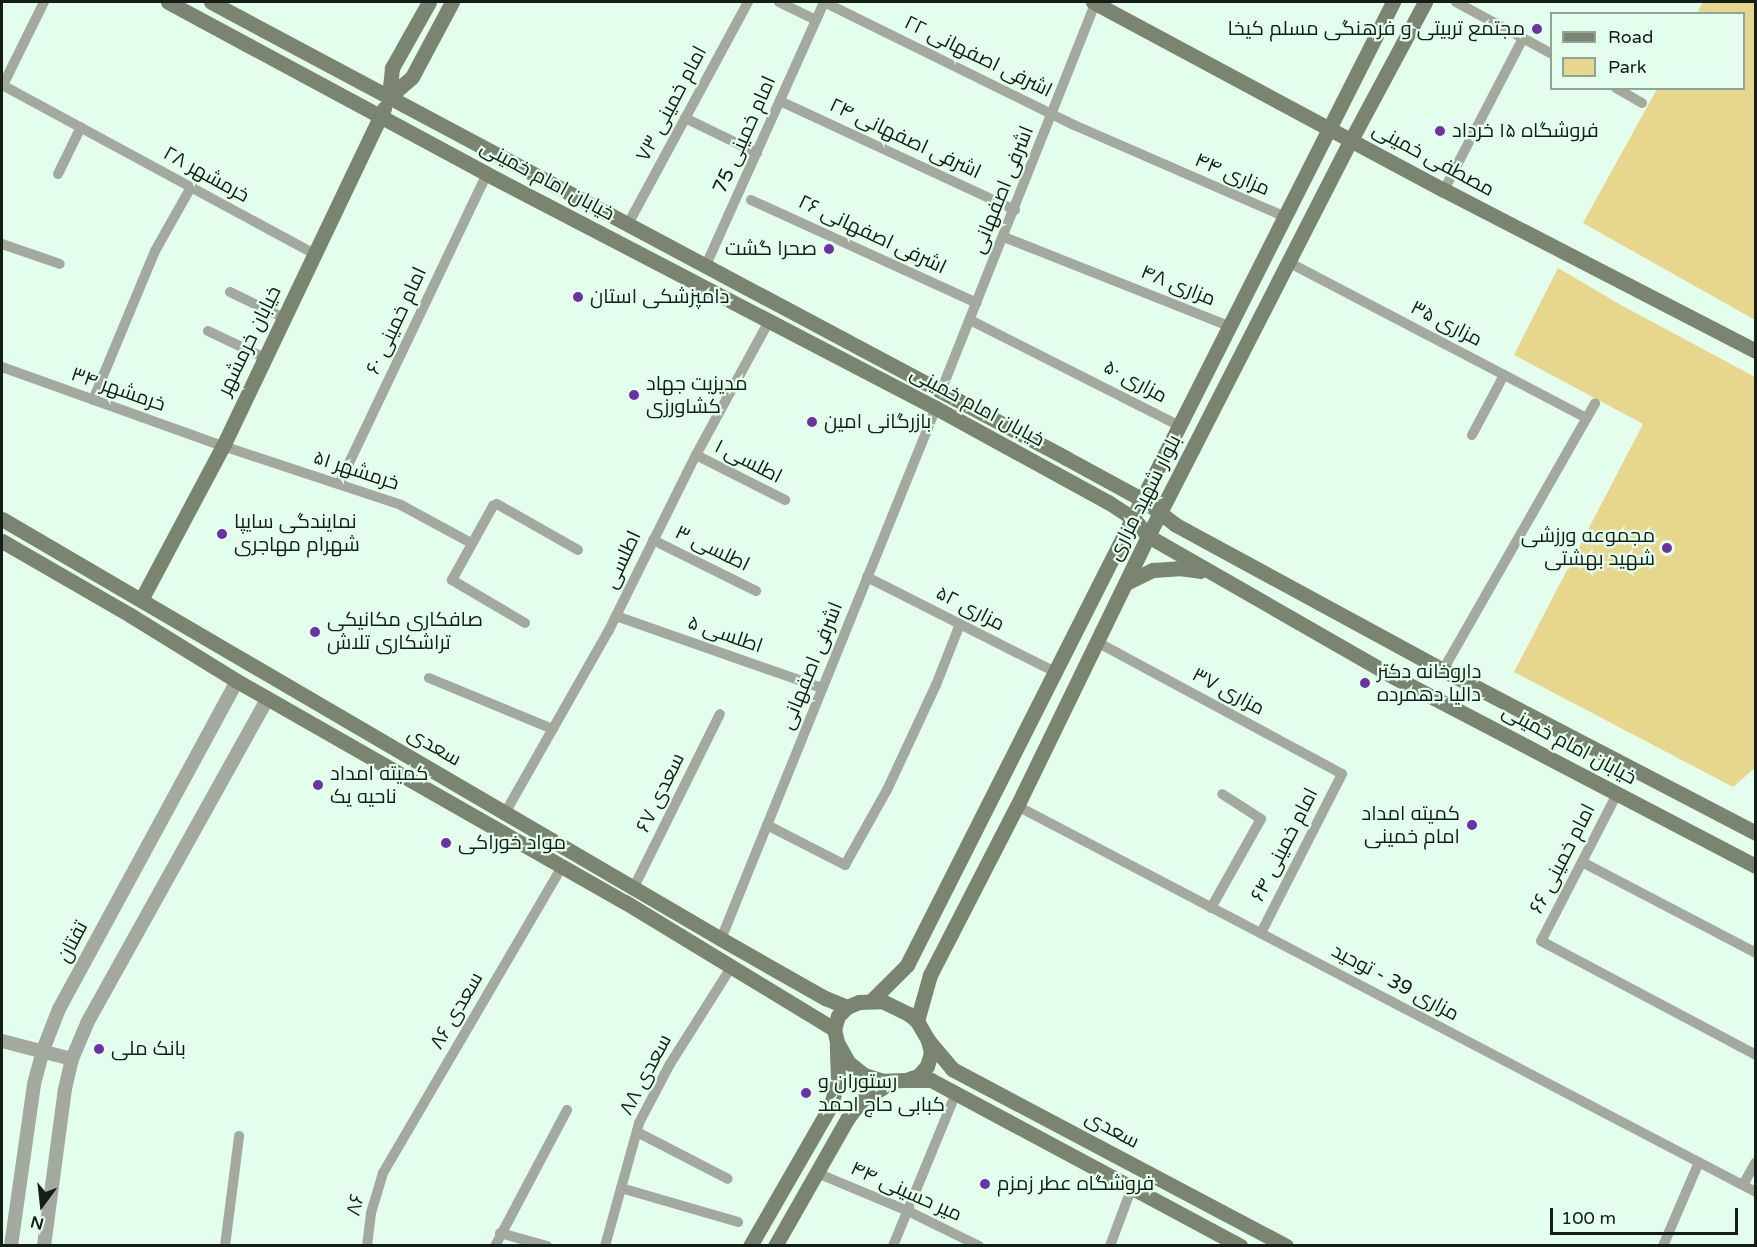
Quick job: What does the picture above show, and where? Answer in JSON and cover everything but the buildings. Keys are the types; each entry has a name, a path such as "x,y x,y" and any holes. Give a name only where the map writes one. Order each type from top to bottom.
{"main road":[{"name":"خیابان امام خمینی","path":"168,2 487,174 936,408 1133,518 1148,536 1392,676 1755,866"},
{"name":"خیابان امام خمینی","path":"211,2 1143,500 1176,525 1443,670 1755,833"},
{"path":"389,97 392,68 429,2"},
{"path":"389,97 412,77 452,2"},
{"name":"مصطفی خمینی","path":"1095,2 1444,190 1755,351"},
{"name":"بلوار شهید مزاری","path":"871,1001 907,965 1057,673 1393,2"},
{"name":"بلوار شهید مزاری","path":"917,1020 930,975 1017,806 1148,536 1351,140 1425,2"},
{"name":"خیابان خرمشهر","path":"141,600 223,446 389,97"},
{"name":"سعدی","path":"2,519 722,939 825,998 847,1007"},
{"name":"سعدی","path":"2,541 130,615 267,699 732,966 836,1035"},
{"path":"1125,583 1153,570 1179,568 1213,574"},
{"path":"750,1245 830,1107 838,1080 836,1035 838,1016 847,1007 871,1001 901,1008 917,1020 928,1041 931,1053 927,1066 918,1076 900,1081 862,1100 847,1119 780,1244"},
{"path":"836,1035 848,1062 864,1075 883,1081 900,1081"},
{"name":"سعدی","path":"928,1041 952,1070 1286,1245"},
{"name":"سعدی","path":"900,1081 931,1080 956,1092 1240,1245"}],"street":[{"path":"2,85 44,2"},
{"name":"امام خمینی ۷۳","path":"628,224 748,2"},
{"path":"779,2 816,20"},
{"name":"امام خمینی 75","path":"706,265 824,2"},
{"name":"اشرفی اصفهانی ۲۲","path":"824,2 1165,166"},
{"name":"اشرفی اصفهانی","path":"941,391 1015,210 1095,2"},
{"path":"1456,2 1550,53"},
{"path":"1444,190 1523,38"},
{"name":"خرمشهر ۲۸","path":"2,85 315,254"},
{"path":"1619,90 1642,103"},
{"name":"اشرفی اصفهانی ۲۴","path":"780,101 1015,210"},
{"path":"685,118 757,153"},
{"path":"58,174 81,127"},
{"name":"مزاری ۴۴","path":"1165,166 1286,217"},
{"name":"امام خمینی ۶۰","path":"339,484 487,174"},
{"path":"93,400 155,251 191,188"},
{"name":"اشرفی اصفهانی ۲۶","path":"751,200 977,303"},
{"name":"مزاری ۴۸","path":"1004,237 1229,326"},
{"path":"2,244 60,264"},
{"name":"مزاری ۳۵","path":"1288,262 1587,418"},
{"path":"230,292 284,318"},
{"name":"مزاری ۵۰","path":"970,320 1180,426"},
{"name":"اطلسی","path":"505,813 616,616 696,455 769,321"},
{"path":"208,331 265,358"},
{"name":"خرمشهر ۳۴","path":"2,368 223,446"},
{"path":"1472,435 1504,375"},
{"path":"1443,670 1595,403"},
{"name":"اشرفی اصفهانی","path":"722,939 936,408"},
{"name":"خرمشهر ۵۱","path":"223,446 401,505 471,543"},
{"name":"اطلسی ۱","path":"696,455 785,500"},
{"path":"525,623 452,580 493,506 497,504 578,550"},
{"name":"اطلسی ۳","path":"652,540 756,591"},
{"name":"مزاری ۵۲","path":"867,577 1057,673"},
{"name":"اطلسی ۵","path":"616,616 822,688"},
{"path":"767,825 845,865 887,790 936,685 960,624"},
{"name":"مزاری ۳۷","path":"1096,642 1342,774"},
{"path":"429,678 553,729"},
{"name":"تفتان","path":"11,1245 34,1084 43,1050 59,1009 237,681"},
{"path":"44,1245 65,1089 72,1059 87,1023 267,699"},
{"name":"سعدی ۶۷","path":"634,887 720,714"},
{"name":"امام خمینی ۶۴","path":"1261,933 1342,774"},
{"path":"1212,908 1261,819 1222,794"},
{"name":"امام خمینی ۶۶","path":"1617,794 1541,941 1755,1055"},
{"name":"مزاری 39 - توحید","path":"1017,806 1755,1192"},
{"path":"1582,862 1755,953"},
{"name":"سعدی ۸۶","path":"383,1173 562,867"},
{"name":"سعدی ۸۸","path":"605,1245 637,1132 670,1064 732,966"},
{"path":"2,1041 72,1059"},
{"path":"893,1245 956,1092"},
{"path":"495,1245 567,1110"},
{"path":"637,1132 728,1179"},
{"path":"225,1245 239,1136"},
{"path":"1663,1245 1699,1162"},
{"path":"1743,1185 1755,1162"},
{"name":"۸۶","path":"367,1245 371,1213 383,1173"},
{"name":"میر حسینی ۴۴","path":"817,1173 908,1211 979,1245"},
{"path":"1110,1245 1132,1186"},
{"path":"621,1188 738,1222"},
{"path":"500,1233 547,1245"}],"green space":[{"path":"1703,2 1755,2 1755,320 1583,223 1656,90 1745,90 1745,12 1698,12"},
{"name":"مجموعه ورزشی شهید بهشتی","path":"1558,268 1621,305 1755,377 1755,768 1733,787 1514,672 1643,424 1514,355"}],"place":[{"name":"مجتمع تربیتی و فرهنگی مسلم کیخا","path":"1537,29"},
{"name":"فروشگاه ۱۵ خرداد","path":"1440,131"},
{"name":"صحرا گشت","path":"829,249"},
{"name":"دامپزشکی استان","path":"578,297"},
{"name":"مدیزیت جهاد کشاورزی","path":"634,395"},
{"name":"بازرگانی امین","path":"812,422"},
{"name":"نمایندگی سایپا شهرام مهاجری","path":"222,534"},
{"name":"مجموعه ورزشی شهید بهشتی","path":"1667,548"},
{"name":"صافکاری مکانیکی تراشکاری تلاش","path":"315,632"},
{"name":"داروخانه دکتر دالیا دهمرده","path":"1365,683"},
{"name":"کمیته امداد ناحیه یک","path":"318,785"},
{"name":"کمیته امداد امام خمینی","path":"1472,825"},
{"name":"مواد خوراکی","path":"446,843"},
{"name":"بانک ملی","path":"99,1049"},
{"name":"رستوران و کبابی حاج احمد","path":"806,1093"},
{"name":"فروشگاه عطر زمزم","path":"985,1184"}]}
